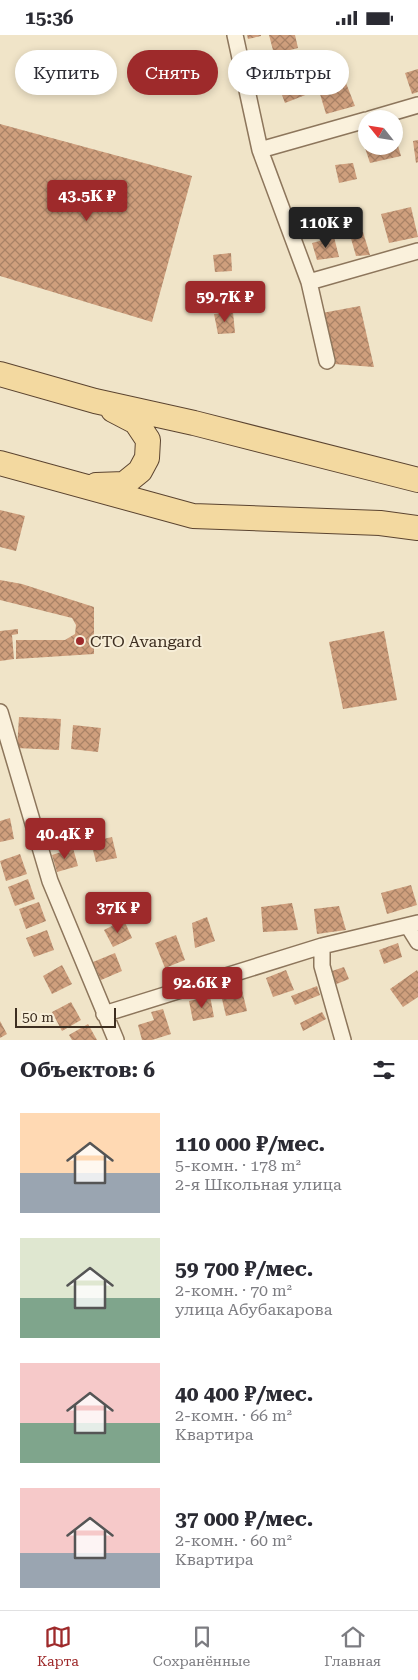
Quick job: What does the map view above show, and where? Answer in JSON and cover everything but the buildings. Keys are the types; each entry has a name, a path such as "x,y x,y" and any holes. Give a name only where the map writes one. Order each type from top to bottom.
{"main road":[{"path":"0,374 95,401 194,423 418,480"},
{"path":"79,485 124,484 140,471 147,458 148,440 136,422 95,401"},
{"path":"0,463 193,516 380,523 418,528"}],"street":[{"path":"235,35 260,150 309,282 327,361"},
{"path":"400,110 418,105"},
{"path":"260,150 358,122"},
{"path":"309,282 418,251"},
{"path":"0,712 50,881 116,1040"},
{"path":"104,1014 322,947 413,924 418,942"},
{"path":"322,947 322,965 343,1040"}],"place":[{"name":"СТО Avangard","path":"80,641"}]}
